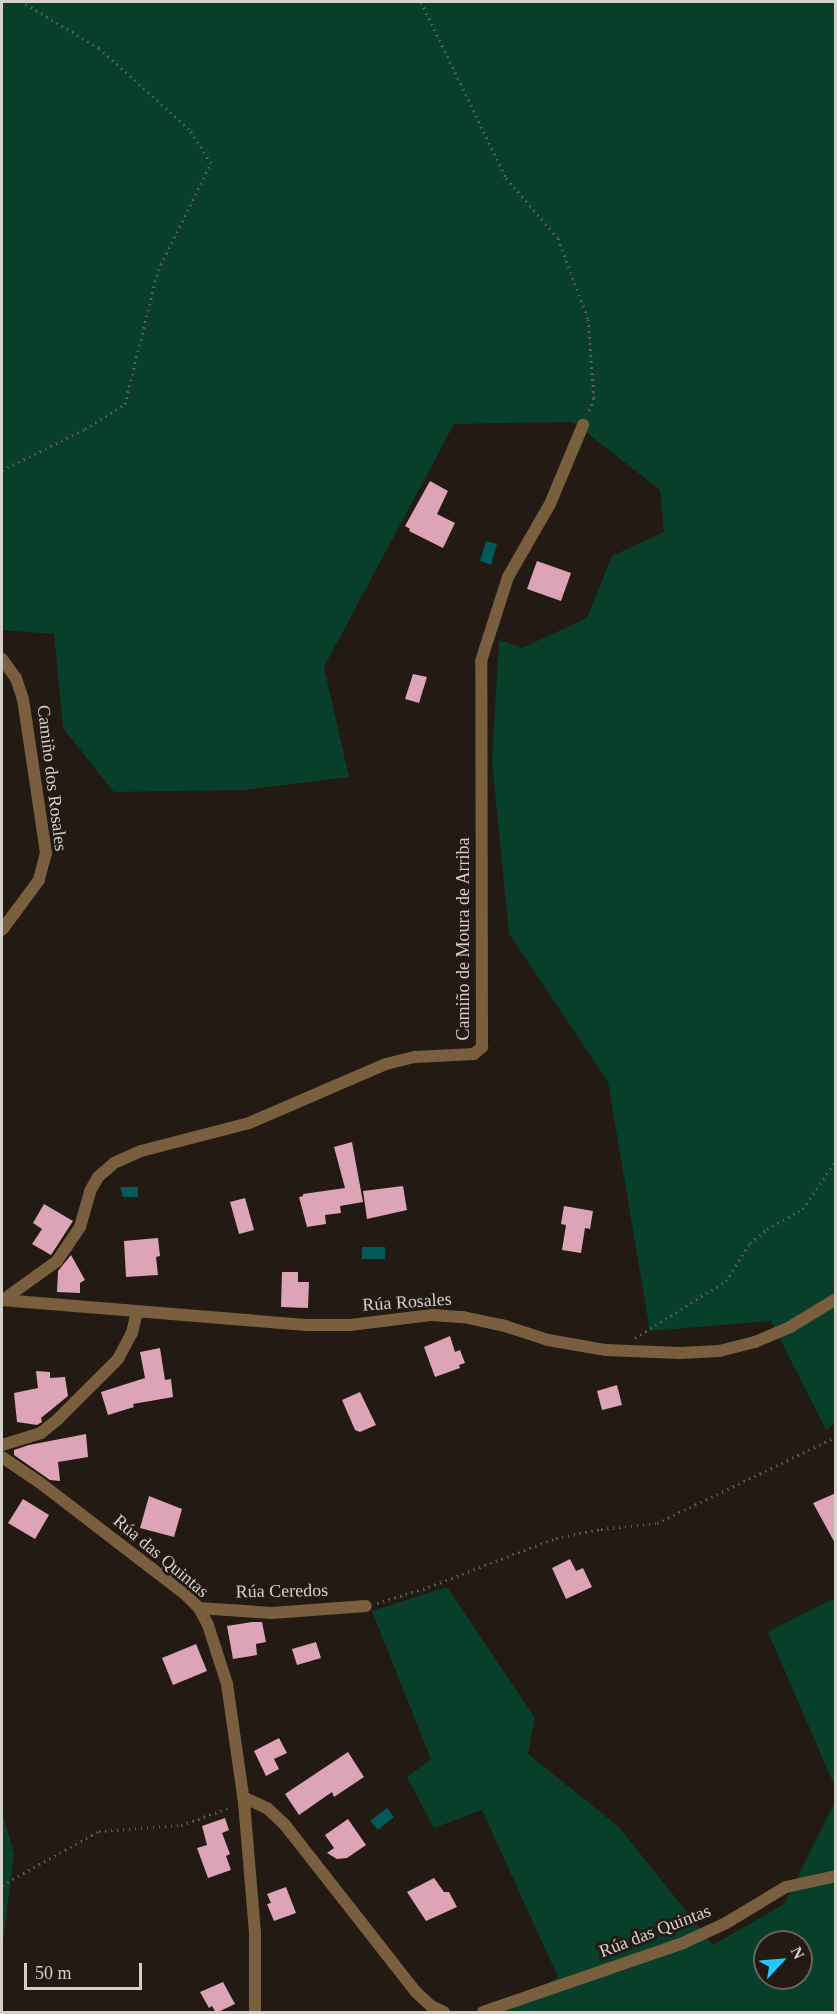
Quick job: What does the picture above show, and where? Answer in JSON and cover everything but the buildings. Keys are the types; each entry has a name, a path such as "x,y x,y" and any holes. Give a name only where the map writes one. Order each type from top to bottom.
{"street":[{"name":"Camiño de Moura de Arriba","path":"2,1300 57,1261 80,1227 90,1191 98,1177 114,1163 141,1151 259,1119 387,1064 415,1057 474,1054 482,1047 481,661 508,576 550,504 583,425"},
{"name":"Camiño dos Rosales","path":"2,659 15,678 23,699 46,853 39,880 2,930"},
{"name":"Rúa Rosales","path":"2,1300 309,1325 350,1325 432,1315 463,1317 502,1325 548,1340 621,1351 680,1353 728,1349 755,1342 790,1327 836,1299"},
{"path":"2,1445 40,1432 66,1412 118,1359 130,1340 137,1312"},
{"name":"Rúa das Quintas","path":"2,1457 115,1539 199,1608 219,1654 227,1684 243,1800 255,1932 255,2013"},
{"name":"Rúa Ceredos","path":"199,1608 272,1613 366,1606"},
{"path":"243,1800 267,1808 285,1825 416,1992 431,2006 444,2013"},
{"name":"Rúa das Quintas","path":"483,2013 684,1943 726,1923 786,1887 836,1876"}],"path":[{"path":"2,470 85,429 124,404 158,270 211,164 189,129 99,48 22,2"},
{"path":"421,2 506,178 558,238 588,319 594,398 583,425"},
{"path":"621,1351 643,1331 688,1306 726,1281 750,1243 767,1229 803,1209 836,1160"},
{"path":"366,1606 423,1589 556,1538 601,1529 657,1524 836,1437"},
{"path":"2,1885 99,1831 181,1825 243,1800"}],"green space":[{"path":"2,2 835,2 836,1423 826,1430 771,1321 650,1331 608,1082 509,934 492,761 499,640 522,648 587,618 612,556 664,532 660,490 573,422 454,424 324,667 349,777 243,790 114,792 63,728 54,634 2,630"},
{"path":"447,1587 535,1718 528,1754 619,1827 713,1945 784,1904 835,1802 835,2012 502,2012 558,1977 482,1810 434,1828 407,1777 431,1759 372,1611"},
{"path":"835,1598 835,1787 768,1632"},
{"path":"2,1810 14,1854 2,1951"}],"water":[{"path":"486,541 497,544 491,565 480,561"},
{"path":"120,1187 138,1187 138,1197 123,1197"},
{"path":"362,1247 385,1247 385,1259 362,1259"},
{"path":"387,1808 394,1817 378,1830 370,1821"}]}
